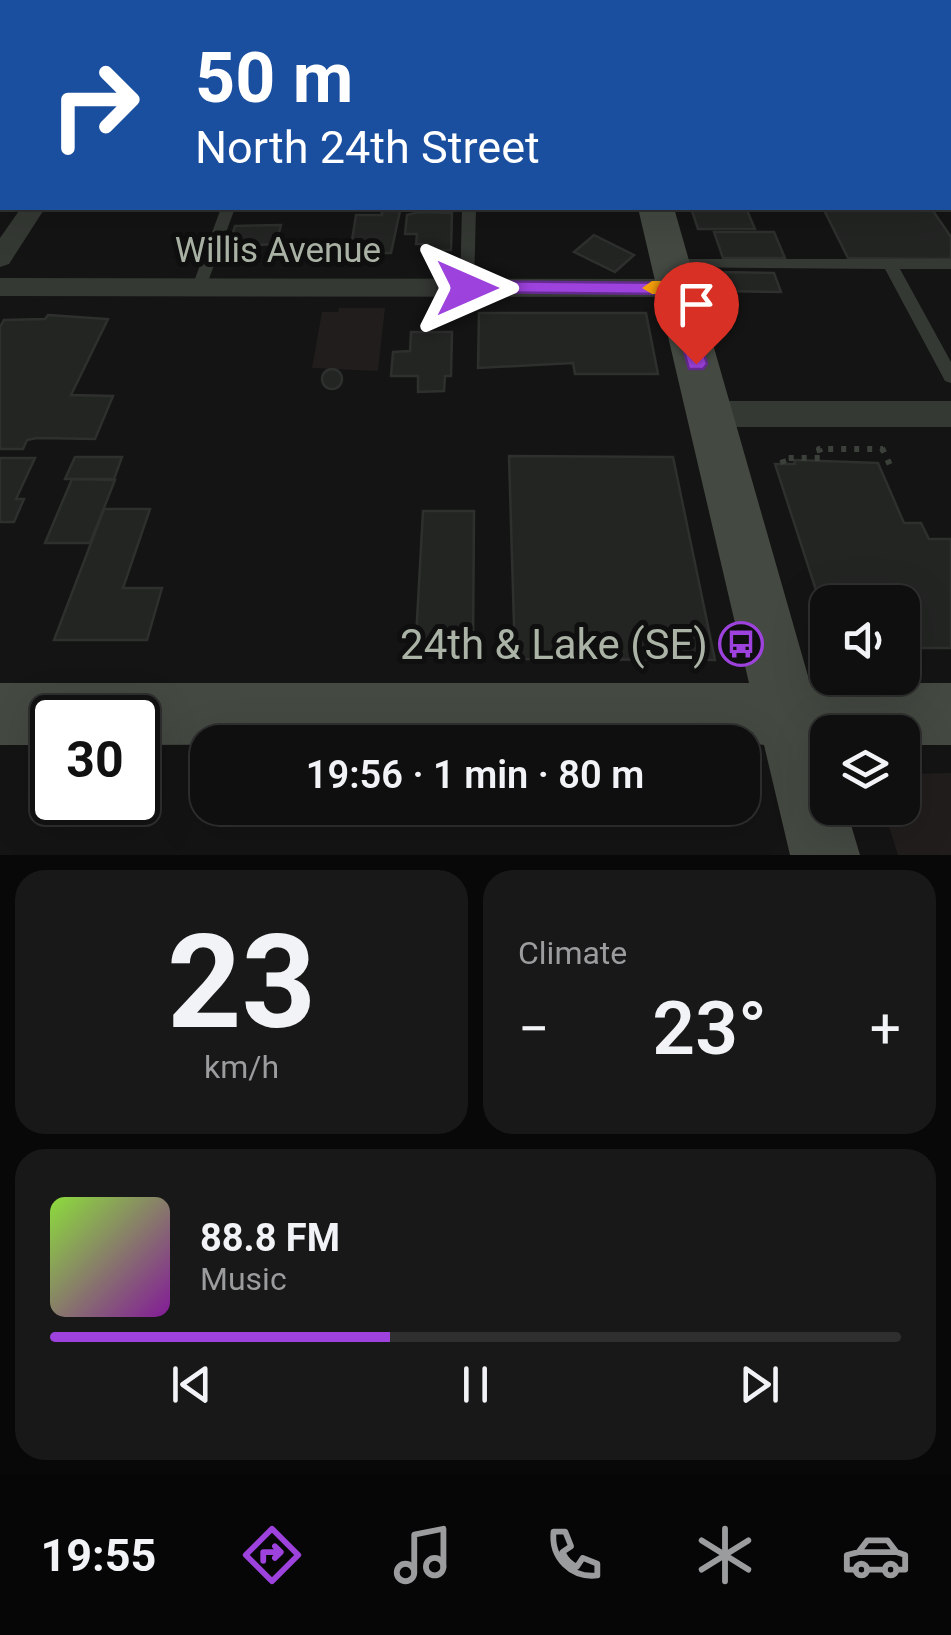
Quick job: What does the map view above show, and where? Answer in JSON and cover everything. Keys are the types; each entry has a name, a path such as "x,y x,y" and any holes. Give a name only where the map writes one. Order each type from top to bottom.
{"main road":[{"path":"656,210 825,855"},
{"path":"0,714 951,714"}],"street":[{"path":"0,258 33,210"},
{"name":"Willis Avenue","path":"0,287 467,288 673,276"},
{"path":"709,414 951,414"}],"lane":[{"path":"199,287 227,210"},
{"path":"467,288 469,210"},
{"path":"890,264 951,377"},
{"path":"673,276 951,264"}],"path":[{"path":"879,440 890,464"},
{"path":"784,464 782,458 822,458 818,450 883,450"}],"shaded area":[{"path":"339,308 385,308 378,371 312,368 322,312 338,312"},
{"path":"951,773 951,855 898,855 888,825 920,825 920,774"}],"building":[{"path":"692,210 747,210 755,229 698,229"},
{"path":"824,210 932,210 951,237 951,259 848,258"},
{"path":"382,211 400,211 391,253 350,253 356,215 382,215"},
{"path":"452,213 451,250 428,250 428,244 416,244 417,234 405,234 407,215"},
{"path":"281,225 276,244 258,245 256,250 233,250 235,245 229,245 235,226"},
{"path":"714,232 774,232 785,258 723,258"},
{"path":"594,235 634,255 615,272 574,252"},
{"path":"713,272 774,273 781,292 719,291"},
{"path":"479,313 646,313 658,374 575,374 573,363 478,368"},
{"path":"48,315 108,319 71,395 113,396 95,439 37,438 27,440 23,449 0,449 0,327 4,320 45,319"},
{"path":"411,332 452,332 451,376 445,376 444,391 418,392 418,376 391,376 393,352 410,351"},
{"path":"328,369 336,369 342,379 336,389 328,389 322,383 322,375"},
{"path":"509,456 673,457 715,660 515,659"},
{"path":"75,457 122,457 114,479 65,479"},
{"path":"0,458 35,458 16,499 24,499 14,522 0,522"},
{"path":"794,460 878,463 904,523 921,523 929,539 951,539 951,648 920,648 920,585 814,585 775,464 795,464"},
{"path":"72,479 115,480 90,543 45,543"},
{"path":"104,509 150,509 123,588 162,588 147,640 54,640"},
{"path":"423,511 474,511 473,647 464,656 415,656"}],"slow traffic":[{"path":"652,288 676,288 684,320"}],"place":[{"name":"24th & Lake (SE)","path":"741,644"}],"route":[{"path":"467,288 676,288 696,364"}]}
